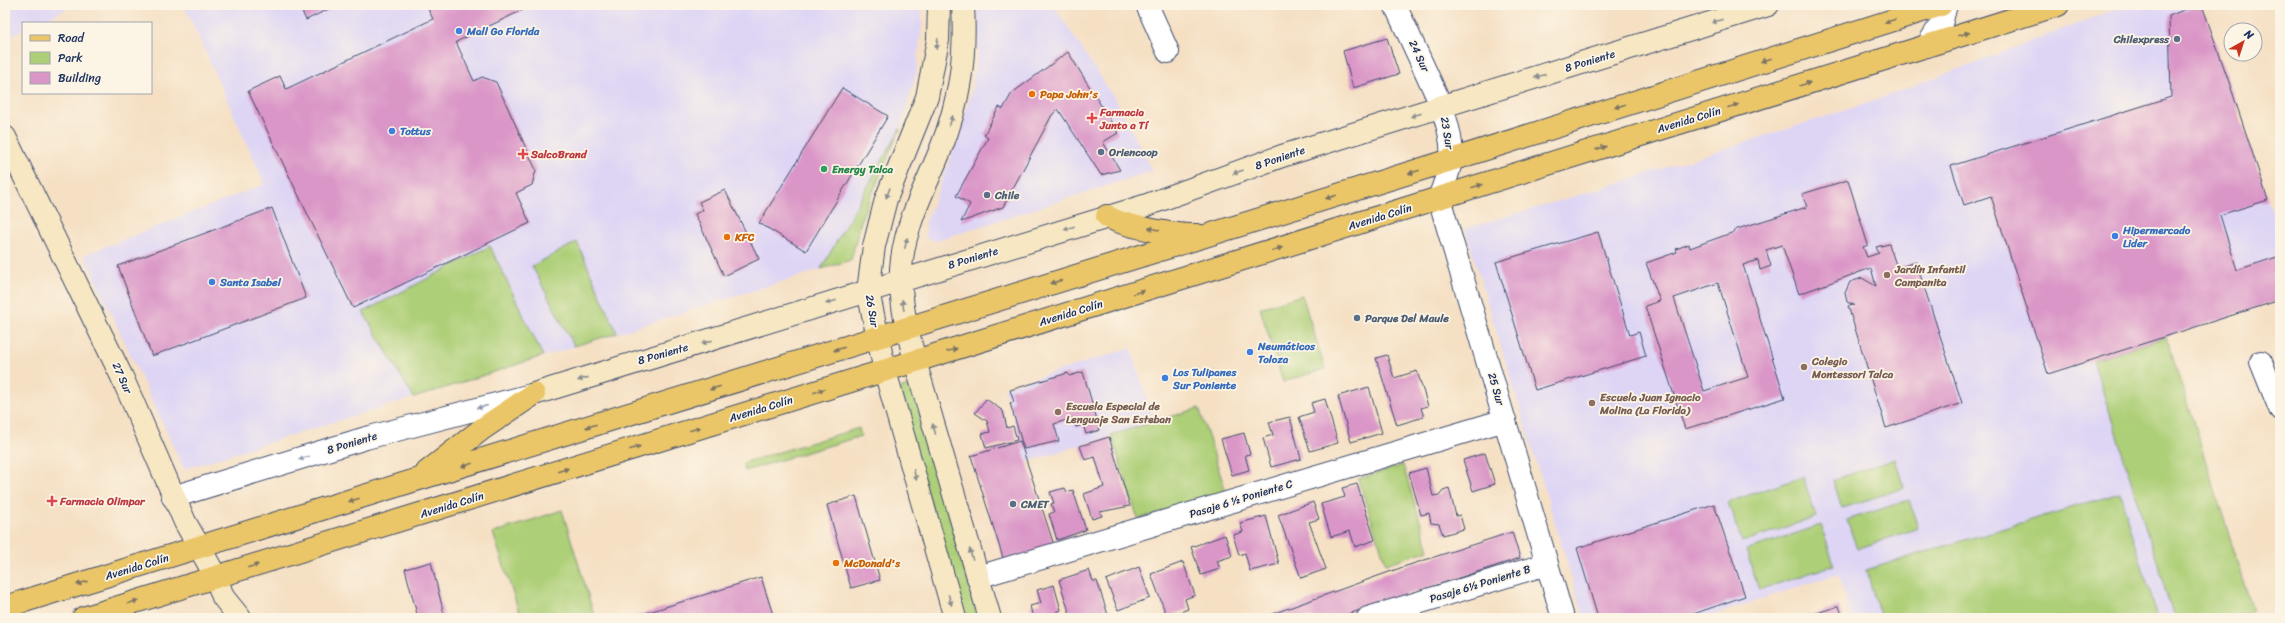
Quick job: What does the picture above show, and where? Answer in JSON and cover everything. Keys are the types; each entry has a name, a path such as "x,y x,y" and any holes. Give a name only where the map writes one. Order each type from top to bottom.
{"main road":[{"name":"Avenida Colín","path":"5,607 1451,160 1941,5"},
{"name":"Avenida Colín","path":"83,618 2058,5"},
{"path":"1106,216 1119,222 1188,236 1206,235"},
{"path":"415,481 482,429 534,394"}],"street":[{"name":"26 Sur","path":"939,5 938,40 927,97 886,199 874,246 868,291 885,370 956,618"},
{"path":"963,5 965,32 963,69 958,100 940,152 910,224 902,258 900,281 907,329 915,361 990,618"},
{"path":"1147,5 1168,52"},
{"name":"24 Sur","path":"1396,5 1442,107"},
{"name":"8 Poniente","path":"173,497 366,438 534,394 1106,216 1158,202 1282,156 1768,5"},
{"path":"1927,46 1941,24 1946,5"},
{"name":"23 Sur","path":"1442,107 1451,141 1451,160"},
{"name":"27 Sur","path":"5,137 122,377 173,497 199,548 216,577 223,597 240,618"},
{"path":"1439,198 1451,160"},
{"name":"25 Sur","path":"1439,198 1562,618"},
{"path":"2262,362 2280,409"},
{"name":"Pasaje 6 ½ Poniente C","path":"978,578 1505,420"},
{"name":"Pasaje 6½ Poniente B","path":"1368,618 1547,564"}],"shaded area":[{"path":"5,5 74,5 40,22 22,22 22,30 5,39"},
{"path":"184,5 922,5 922,24 916,74 900,129 862,217 851,260 184,469 84,255 265,184"},
{"path":"977,5 1053,5 1117,102 1152,171 935,241 926,238 926,222 957,141 971,94 978,52"},
{"path":"2127,5 2202,5 2280,235 2280,300 2166,337 2253,610 2229,618 1851,618 1838,574 1704,618 1584,618 1465,229 1599,189 1868,103"},
{"name":"Escuela Especial de Lenguaje San Esteban","path":"1131,348 1154,422 1027,462 1004,388"}],"green space":[{"path":"900,129 862,217 851,260 821,269"},
{"path":"577,242 617,333 574,346 532,266"},
{"path":"490,246 543,356 414,398 363,312"},
{"path":"1302,295 1325,369 1283,382 1260,308"},
{"path":"2166,337 2253,610 2229,618 2174,618 2093,360"},
{"path":"909,386 916,401 978,618 964,618 899,393 901,388"},
{"path":"1199,408 1226,492 1138,519 1111,435"},
{"path":"859,428 861,436 745,471 743,463"},
{"path":"1895,459 1904,488 1842,508 1833,480"},
{"path":"1403,465 1429,550 1386,564 1358,479"},
{"path":"1803,477 1816,517 1742,542 1728,502"},
{"path":"2120,493 2158,618 1881,618 1866,570"},
{"path":"1909,500 1918,528 1857,549 1847,520"},
{"path":"562,510 595,618 521,618 493,533"},
{"path":"1821,525 1834,565 1759,590 1746,550"}],"building":[{"path":"299,5 337,5 306,20"},
{"name":"Tottus","path":"426,5 533,5 456,42 474,81 482,77 496,82 536,170 532,185 516,193 530,223 353,308 248,91 280,76 286,89 433,19"},
{"name":"Hipermercado Lider","path":"2196,5 2202,5 2268,200 2220,215 2237,270 2280,256 2280,300 2048,374 1991,196 1964,205 1951,166 2171,97 2169,16"},
{"path":"1387,38 1399,74 1353,88 1343,51"},
{"path":"1068,52 1118,133 1103,142 1120,170 1101,175 1058,109 1052,115 1003,207 961,222 970,204 956,196 988,138 984,135 999,107 1003,109 1012,93"},
{"name":"Energy Talca","path":"842,88 888,116 806,251 759,223"},
{"path":"1848,180 1868,245 1863,247 1867,257 1879,253 1876,247 1889,244 1897,268 1916,262 1962,403 1886,428 1848,306 1854,305 1847,302 1845,293 1850,282 1862,278 1876,286 1871,268 1799,294 1782,245 1766,250 1771,266 1760,270 1758,260 1743,265 1785,398 1685,429 1645,306 1660,301 1646,263 1677,252 1676,249 1689,244 1690,248 1734,232 1737,229 1807,207 1802,194","holes":["1718,283 1748,377 1704,391 1674,298"]},
{"name":"KFC","path":"725,190 759,259 724,276 695,214 703,210 699,202"},
{"name":"Santa Isabel","path":"272,208 306,298 152,356 118,266"},
{"path":"1598,232 1630,335 1639,332 1646,356 1535,390 1496,262"},
{"path":"1387,355 1394,378 1417,371 1428,406 1421,408 1424,417 1397,425 1376,358"},
{"name":"Escuela Especial de Lenguaje San Esteban","path":"1083,372 1100,430 1086,434 1083,425 1076,427 1073,418 1054,424 1059,441 1024,449 1010,403 1014,402 1010,390 1068,373 1069,376"},
{"path":"1369,387 1382,433 1351,442 1338,396"},
{"path":"986,399 1003,411 1007,428 1013,426 1017,440 986,448 982,434 990,432 987,421 975,413"},
{"path":"1325,399 1338,443 1310,451 1299,417 1314,412 1311,403"},
{"path":"1290,417 1301,459 1271,467 1263,438 1273,435 1269,422"},
{"path":"1244,433 1250,454 1245,455 1249,470 1232,475 1221,439"},
{"path":"1109,437 1130,506 1100,512 1102,516 1092,519 1084,494 1104,487 1095,457 1085,460 1080,446"},
{"name":"CMET","path":"1020,441 1054,545 1004,561 971,456"},
{"path":"1485,453 1495,484 1473,491 1463,460"},
{"path":"1426,468 1433,496 1439,495 1443,490 1449,488 1456,516 1460,515 1464,529 1443,535 1439,524 1431,523 1429,513 1421,515 1409,473"},
{"path":"1357,484 1375,540 1355,547 1350,531 1331,537 1321,504 1345,497 1342,488"},
{"path":"1065,488 1067,492 1073,490 1086,530 1057,540 1049,514 1054,512 1051,504 1054,503 1050,492"},
{"path":"856,496 880,580 851,588 827,505"},
{"path":"1313,502 1319,519 1309,522 1326,569 1301,578 1278,515"},
{"path":"1714,504 1745,596 1682,618 1598,618 1577,548"},
{"path":"1266,516 1279,564 1250,571 1245,553 1239,555 1233,535 1243,532 1240,523"},
{"path":"1512,532 1520,558 1336,618 1261,618 1403,567"},
{"path":"1225,535 1232,556 1217,561 1220,569 1201,575 1191,547"},
{"path":"431,562 445,618 418,618 405,569"},
{"path":"1183,562 1195,595 1185,599 1188,609 1167,617 1151,574"},
{"path":"1139,567 1150,598 1118,610 1106,580"},
{"path":"1089,570 1093,581 1097,581 1109,618 1071,618 1059,580"},
{"path":"761,577 774,618 630,618"},
{"path":"1054,585 1061,610 1056,612 1058,618 1033,618 1030,606 1041,603 1037,590"},
{"path":"1839,606 1843,618 1801,618"}],"place":[{"name":"Mall Go Florida","path":"459,31"},
{"name":"Chilexpress","path":"2177,39"},
{"name":"Papa John's","path":"1032,94"},
{"name":"Farmacia Junto a Tí","path":"1092,118"},
{"name":"Tottus","path":"392,131"},
{"name":"Oriencoop","path":"1101,152"},
{"name":"SalcoBrand","path":"523,154"},
{"name":"Energy Talca","path":"824,169"},
{"name":"Chile","path":"987,195"},
{"name":"Hipermercado Lider","path":"2115,236"},
{"name":"KFC","path":"727,237"},
{"name":"Jardín Infantil Campanita","path":"1887,275"},
{"name":"Santa Isabel","path":"212,282"},
{"name":"Parque Del Maule","path":"1357,318"},
{"name":"Neumáticos Toloza","path":"1250,352"},
{"name":"Colegio Montessori Talca","path":"1804,367"},
{"name":"Los Tulipanes Sur Poniente","path":"1165,378"},
{"name":"Escuela Juan Ignacio Molina (La Florida)","path":"1592,403"},
{"name":"Escuela Especial de Lenguaje San Esteban","path":"1058,412"},
{"name":"Farmacia Olimpar","path":"52,501"},
{"name":"CMET","path":"1013,504"},
{"name":"McDonald's","path":"836,563"}]}
